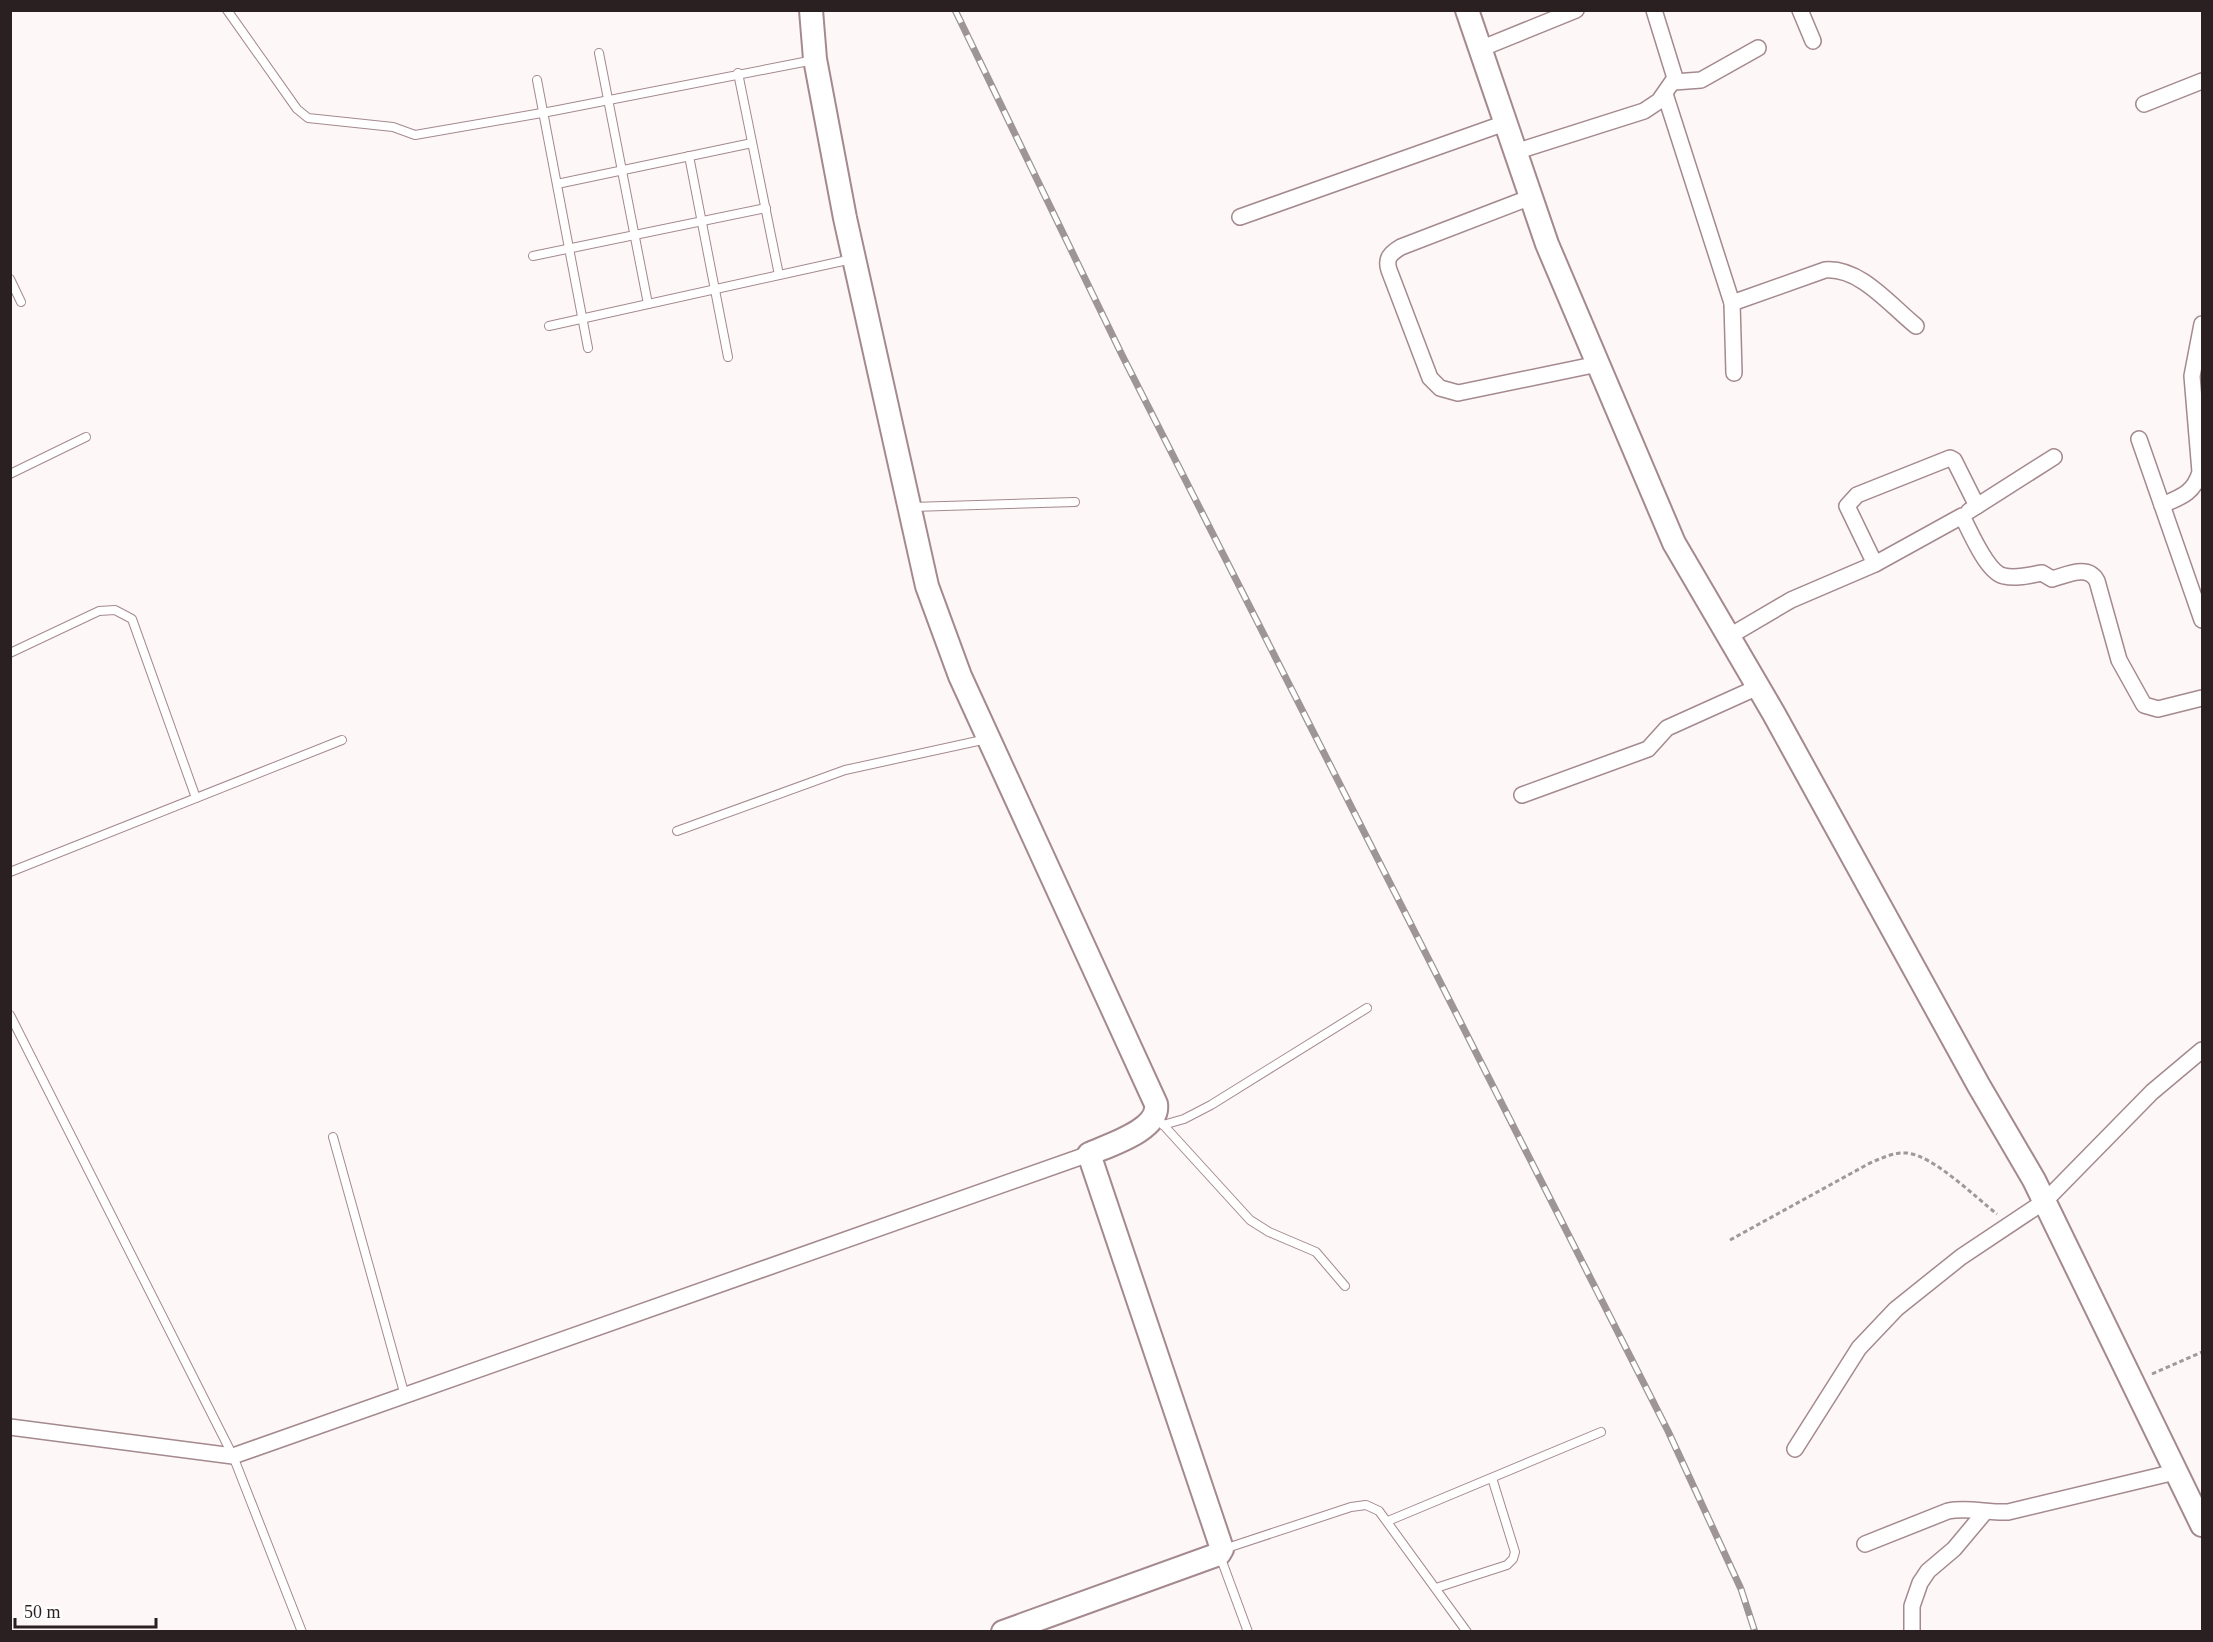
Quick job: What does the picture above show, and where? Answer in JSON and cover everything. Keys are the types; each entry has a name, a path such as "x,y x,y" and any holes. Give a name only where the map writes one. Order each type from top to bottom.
{"street":[{"path":"10,1427 233,1456 1089,1154 1160,1121 1156,1104 960,676 930,597 907,507 854,259 815,59 812,10"},
{"path":"1467,10 1547,244 1674,543 1758,687 2044,1201 2202,1525"},
{"path":"1480,49 1576,10"},
{"path":"1654,10 1674,73 1670,88 1732,303 1734,373"},
{"path":"1800,10 1813,41"},
{"path":"1515,152 1644,111 1670,88 1701,80 1758,48"},
{"path":"2144,104 2202,81"},
{"path":"1240,217 1505,123"},
{"path":"1531,197 1401,247 1389,256 1387,263 1389,270 1425,370 1440,388 1458,393 1598,364"},
{"path":"1732,303 1825,270 1838,269 1859,278 1916,326"},
{"path":"2162,505 2188,494 2197,483 2200,472 2192,376 2202,324"},
{"path":"2139,439 2202,620"},
{"path":"1728,637 1798,597 1875,564 1962,516 2054,457"},
{"path":"1875,564 1847,506 1857,495 1950,458 1954,460 1977,506"},
{"path":"1962,516 1988,564 2002,576 2015,577 2042,573 2052,579 2085,571 2093,574 2097,581 2119,660 2144,705 2158,709 2202,698"},
{"path":"1522,795 1648,749 1667,728 1758,687"},
{"path":"1794,1449 1859,1348 1896,1309 1961,1257 2044,1201 2152,1092 2202,1050"},
{"path":"1003,1632 1221,1552 1089,1154"},
{"path":"1865,1544 1948,1510 1960,1508 1985,1512 2008,1512 2175,1472"},
{"path":"1912,1632 1912,1606 1920,1583 1928,1571 1954,1549 1985,1512"}],"lane":[{"path":"227,10 297,109 308,118 393,127 415,135 425,135 815,59"},
{"path":"599,53 648,304"},
{"path":"738,73 779,275"},
{"path":"537,80 588,348"},
{"path":"557,184 752,143"},
{"path":"689,156 728,357"},
{"path":"533,256 636,237 766,208"},
{"path":"549,326 854,259"},
{"path":"10,279 21,302"},
{"path":"10,474 86,437"},
{"path":"907,507 1076,502"},
{"path":"10,653 99,610 115,610 132,619 196,798"},
{"path":"677,831 845,770 989,739"},
{"path":"10,872 342,740"},
{"path":"1160,1121 1184,1119 1211,1105 1367,1008"},
{"path":"10,1015 233,1456 302,1632"},
{"path":"1160,1121 1250,1220 1269,1232 1316,1252 1345,1286"},
{"path":"333,1137 405,1396"},
{"path":"1388,1521 1601,1432"},
{"path":"1436,1588 1507,1565 1513,1559 1515,1552 1492,1478"},
{"path":"1248,1632 1221,1552 1351,1507 1366,1505 1379,1511 1388,1521 1467,1632"}],"path":[{"path":"1730,1240 1870,1163 1891,1154 1908,1153 1928,1161 2011,1224"},
{"path":"2132,1383 2202,1352"}],"railway":[{"path":"955,10 1122,355 1668,1431 1741,1589 1755,1632"}]}
